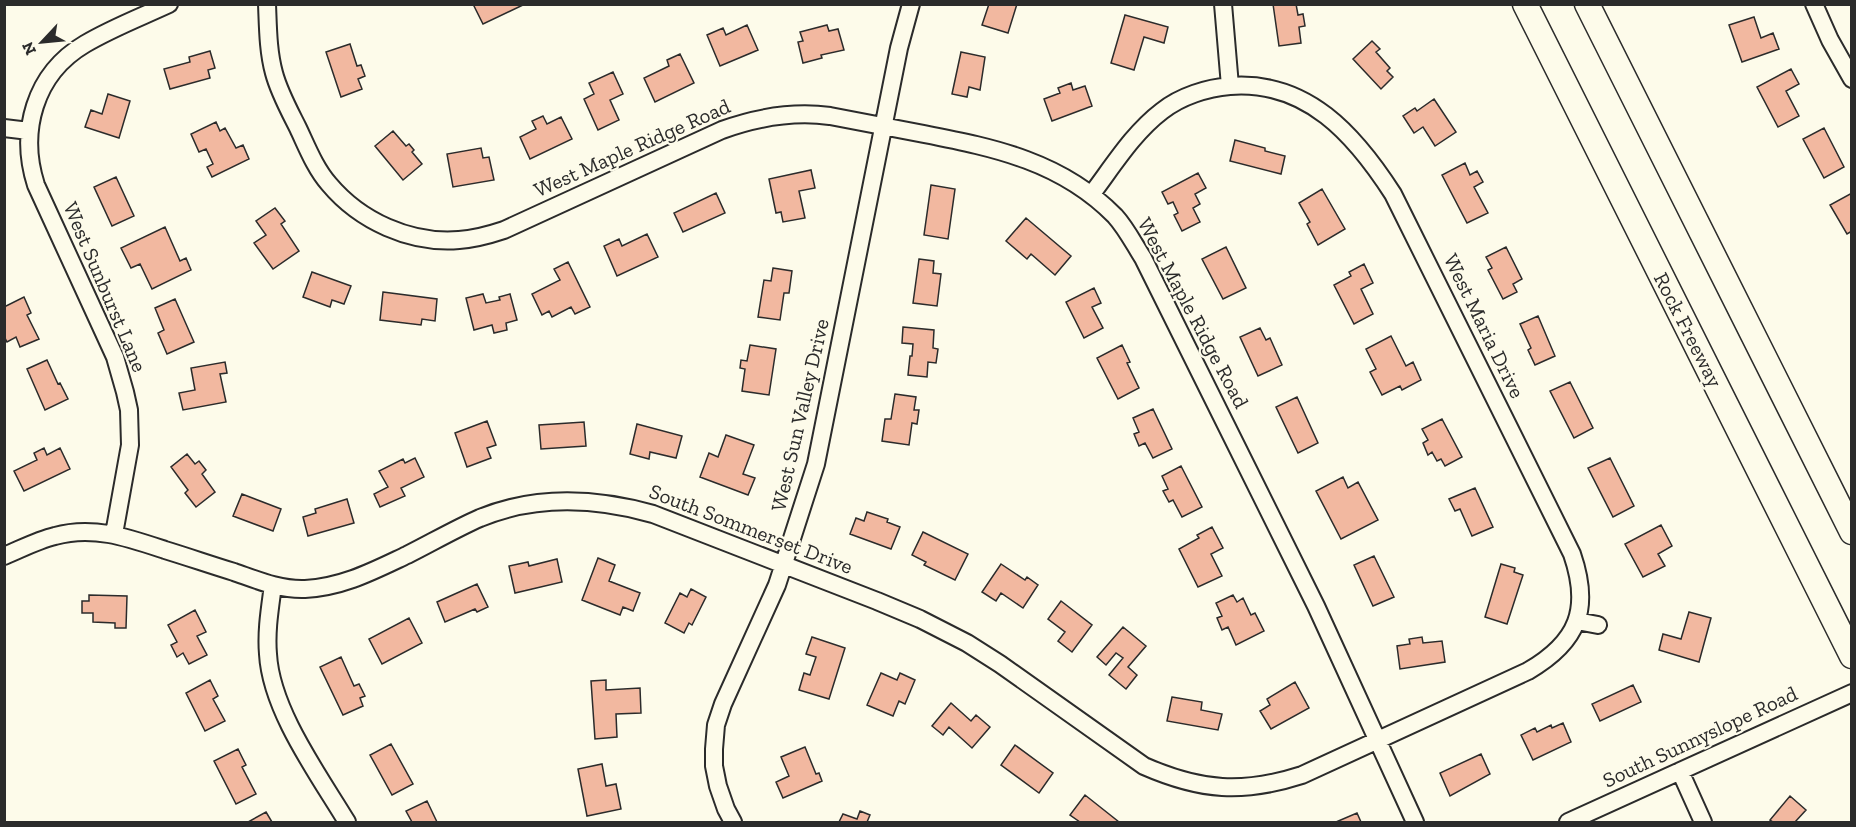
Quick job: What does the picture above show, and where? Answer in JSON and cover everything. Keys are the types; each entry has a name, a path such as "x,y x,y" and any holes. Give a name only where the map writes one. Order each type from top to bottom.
{"highway":[{"name":"Rock Freeway","path":"1525,4 1851,656"},
{"path":"1587,4 1851,532"}],"street":[{"name":"West Sunburst Lane","path":"114,534 130,445 129,410 115,357 36,186 29,157 29,131 33,110 40,93 54,71 68,57 99,36 169,4"},
{"name":"West Maple Ridge Road","path":"267,4 274,75 313,161 327,183 355,209 381,225 411,236 459,240 504,230 722,130 760,118 784,114 813,114 994,148 1022,157 1061,175 1091,195 1115,217 1143,258 1316,606 1415,822"},
{"name":"West Sun Valley Drive","path":"733,822 726,810 714,766 716,725 784,565 816,464 899,48 911,4"},
{"path":"1223,4 1230,86"},
{"path":"1814,4 1851,79"},
{"name":"West Maria Drive","path":"1091,195 1143,128 1164,109 1214,87 1244,85 1287,93 1316,107 1346,133 1374,164 1398,205 1572,554 1581,585 1581,602 1577,621 1570,635 1559,649 1543,662 1378,740"},
{"path":"4,128 29,131"},
{"name":"South Sommerset Drive","path":"4,556 55,536 94,531 114,534 273,585 303,589 325,587 361,577 481,518 511,508 570,500 600,502 653,514 920,619 967,643 1144,766 1170,777 1201,786 1252,787 1302,775 1378,740"},
{"path":"273,585 269,613 268,655 279,703 294,734 347,822"},
{"path":"1577,621 1599,626"},
{"name":"South Sunnyslope Road","path":"1568,822 1844,696"},
{"path":"1680,771 1703,822"}],"building":[{"path":"473,4 523,4 523,5 483,24"},
{"path":"989,4 1017,4 1008,33 982,25"},
{"path":"1273,4 1296,4 1298,15 1303,14 1305,26 1299,27 1301,43 1279,46"},
{"path":"1125,15 1168,27 1164,43 1144,37 1134,70 1111,63"},
{"path":"1754,17 1761,38 1773,33 1779,49 1742,62 1729,25"},
{"path":"747,25 758,50 720,66 707,35 723,28 726,35"},
{"path":"827,25 829,31 838,29 844,50 821,55 822,58 803,63 798,42 803,41 800,32"},
{"path":"1372,41 1380,49 1376,52 1390,68 1387,71 1393,77 1381,89 1353,59"},
{"path":"350,44 357,66 361,65 365,76 358,79 362,89 341,97 326,52"},
{"path":"210,51 215,68 208,70 210,78 170,89 164,69 190,62 189,57"},
{"path":"961,52 985,57 980,90 969,87 967,97 952,94"},
{"path":"680,54 694,83 655,102 644,78 669,66 667,60"},
{"path":"1791,69 1799,84 1786,91 1799,116 1778,127 1757,87"},
{"path":"613,72 623,94 610,100 619,120 598,130 584,99 594,94 589,83"},
{"path":"1071,83 1073,90 1085,86 1092,106 1052,121 1044,99 1060,93 1058,88"},
{"path":"108,94 130,101 119,138 85,127 91,110 102,114"},
{"path":"1434,99 1456,132 1435,146 1423,127 1414,133 1403,116 1415,108 1417,111"},
{"path":"543,116 547,124 561,117 572,139 530,159 520,137 536,129 532,121"},
{"path":"216,122 220,131 225,128 236,148 243,145 249,159 212,177 207,167 213,164 206,149 199,152 191,134"},
{"path":"1824,128 1844,167 1824,178 1803,139"},
{"path":"393,131 406,146 409,144 414,150 412,152 422,164 403,180 375,146"},
{"path":"1235,140 1285,156 1281,174 1230,161"},
{"path":"481,148 483,158 489,157 494,180 453,187 447,154"},
{"path":"1465,163 1470,175 1477,171 1483,182 1474,187 1488,213 1467,223 1442,175"},
{"path":"811,170 815,188 799,191 805,218 783,222 781,212 776,213 769,179"},
{"path":"1198,173 1206,188 1195,194 1200,204 1193,208 1200,222 1182,231 1174,215 1178,213 1173,202 1168,204 1162,192"},
{"path":"116,177 134,216 112,226 94,187"},
{"path":"931,185 955,189 948,239 924,235"},
{"path":"1322,189 1345,229 1318,245 1307,224 1310,222 1299,203"},
{"path":"716,193 725,213 683,232 674,213"},
{"path":"1852,193 1852,231 1847,234 1830,205"},
{"path":"275,208 285,221 281,224 299,251 273,269 254,243 266,235 256,221"},
{"path":"1026,218 1071,256 1055,275 1031,254 1027,259 1006,241"},
{"path":"165,227 180,261 186,258 191,270 152,289 140,264 131,268 121,248"},
{"path":"647,234 658,257 617,276 604,246 619,239 622,246"},
{"path":"1226,247 1246,288 1223,299 1202,259"},
{"path":"1506,247 1522,279 1513,284 1517,292 1503,299 1488,270 1492,268 1486,257"},
{"path":"919,259 934,261 933,273 941,274 937,306 913,303"},
{"path":"568,262 590,307 575,314 571,307 552,317 549,311 542,315 532,294 560,280 554,269"},
{"path":"1364,264 1373,283 1361,289 1373,314 1354,324 1334,285 1351,276 1349,272"},
{"path":"773,268 792,271 789,293 784,293 780,320 758,317 764,280 771,281"},
{"path":"312,272 351,286 344,304 332,300 330,307 303,297"},
{"path":"1094,288 1101,303 1092,307 1103,328 1084,338 1066,302"},
{"path":"383,292 437,299 435,321 422,319 421,325 380,320"},
{"path":"483,294 486,303 500,300 499,297 510,294 517,320 506,323 507,330 494,333 492,325 474,330 466,298"},
{"path":"24,297 31,313 27,315 39,339 20,347 16,337 7,342 4,336 4,307"},
{"path":"175,299 194,342 167,354 158,333 164,330 155,308"},
{"path":"1538,316 1555,356 1535,365 1528,350 1531,348 1520,324"},
{"path":"903,327 934,330 933,348 938,349 936,363 928,362 927,377 908,375 913,344 902,343"},
{"path":"1260,328 1266,340 1270,338 1282,365 1258,376 1240,337"},
{"path":"1391,336 1406,366 1413,362 1421,380 1402,390 1400,386 1382,395 1370,372 1376,369 1366,349"},
{"path":"750,345 776,349 769,395 742,391 745,369 740,368 741,360 747,361"},
{"path":"1122,345 1130,362 1127,363 1139,388 1118,399 1097,358"},
{"path":"47,360 68,399 45,410 27,369"},
{"path":"225,362 227,373 220,374 226,402 183,410 179,393 195,390 191,368"},
{"path":"1570,382 1593,428 1574,438 1550,391"},
{"path":"895,394 916,397 914,410 919,410 917,424 912,423 909,445 882,441 885,419 891,419"},
{"path":"1297,397 1318,443 1298,453 1276,407"},
{"path":"1153,409 1172,449 1153,458 1145,443 1139,446 1134,434 1139,432 1133,418"},
{"path":"1442,419 1462,457 1445,466 1441,459 1437,461 1432,452 1428,455 1423,443 1428,440 1422,429"},
{"path":"487,421 496,445 487,448 491,458 467,467 455,433"},
{"path":"584,422 586,446 541,449 539,425"},
{"path":"637,424 682,436 676,458 650,452 649,459 630,454"},
{"path":"726,435 754,445 743,474 755,478 748,495 700,477 709,453 718,457"},
{"path":"44,448 47,455 60,448 70,469 24,491 14,471 37,460 34,453"},
{"path":"187,454 195,464 199,461 206,470 202,474 215,492 196,507 185,493 188,490 171,467"},
{"path":"415,458 424,477 401,488 405,496 380,507 374,494 388,487 379,471 403,459 405,463"},
{"path":"1610,458 1634,506 1613,517 1588,468"},
{"path":"1181,466 1202,507 1182,517 1173,500 1169,502 1163,491 1168,489 1162,476"},
{"path":"1343,477 1348,488 1358,482 1378,520 1341,539 1316,491"},
{"path":"1475,488 1493,527 1472,536 1460,509 1455,511 1449,499"},
{"path":"242,494 281,509 273,531 233,516"},
{"path":"347,499 354,523 308,536 303,517 316,513 315,509"},
{"path":"867,512 888,519 887,522 900,527 891,549 850,534 856,518 864,521"},
{"path":"1661,525 1672,546 1658,554 1665,566 1643,577 1625,544"},
{"path":"1212,527 1223,548 1211,554 1222,576 1198,587 1179,549 1199,538 1197,535"},
{"path":"923,532 968,554 955,580 924,565 926,562 912,555"},
{"path":"1374,556 1394,597 1373,606 1354,565"},
{"path":"598,558 615,565 609,581 640,593 633,611 623,607 620,615 582,600"},
{"path":"557,559 562,582 515,593 509,566 528,562 529,566"},
{"path":"1001,564 1025,580 1027,577 1038,585 1023,608 1001,593 996,601 982,592"},
{"path":"1501,564 1515,568 1514,572 1523,575 1507,624 1485,617"},
{"path":"477,584 488,607 477,612 475,609 445,622 437,602"},
{"path":"691,589 706,597 692,625 689,623 684,633 665,623 680,593 687,597"},
{"path":"89,595 127,596 126,628 115,628 115,623 93,622 93,613 82,613 82,601 89,601"},
{"path":"1233,595 1237,602 1243,598 1251,615 1255,613 1264,631 1236,645 1228,627 1222,630 1217,618 1222,616 1216,603"},
{"path":"1061,601 1092,625 1072,652 1058,641 1065,632 1048,619"},
{"path":"195,610 206,632 197,636 207,655 189,664 183,653 177,657 171,645 177,642 168,625"},
{"path":"1689,612 1711,618 1699,662 1659,650 1663,634 1681,639"},
{"path":"409,618 422,643 382,664 369,639"},
{"path":"1123,627 1146,646 1128,667 1137,675 1126,689 1109,675 1123,658 1116,653 1106,665 1097,657"},
{"path":"812,637 845,648 829,699 799,690 804,673 810,675 816,657 806,654"},
{"path":"1422,637 1423,643 1442,641 1445,662 1400,669 1397,646 1410,644 1409,639"},
{"path":"341,657 354,686 359,684 365,696 360,698 363,706 343,715 320,667"},
{"path":"881,673 897,680 900,673 915,680 905,704 899,701 893,716 867,705"},
{"path":"210,680 218,696 213,699 225,721 205,731 186,693"},
{"path":"606,680 606,690 640,688 641,713 616,714 617,737 595,739 591,681"},
{"path":"1295,682 1309,708 1271,729 1260,711 1270,705 1267,699"},
{"path":"1633,685 1641,702 1600,721 1592,704"},
{"path":"1172,697 1202,702 1201,710 1222,714 1218,730 1167,721"},
{"path":"951,703 971,721 976,715 990,727 972,748 949,727 943,735 932,726"},
{"path":"1563,723 1571,742 1533,760 1521,735 1535,728 1537,732 1551,725 1552,728"},
{"path":"391,744 413,784 392,795 370,755"},
{"path":"1015,745 1053,773 1039,793 1001,765"},
{"path":"805,747 816,774 819,773 822,781 783,798 776,782 789,776 781,757"},
{"path":"238,749 246,765 242,767 256,794 236,804 214,761"},
{"path":"1481,754 1490,774 1450,796 1440,773"},
{"path":"602,764 606,786 616,784 621,809 587,816 578,769"},
{"path":"1085,795 1119,822 1080,822 1070,815"},
{"path":"1790,796 1806,810 1795,822 1770,820"},
{"path":"427,801 437,822 412,822 406,811"},
{"path":"860,811 870,815 867,822 839,822 843,814 857,819"},
{"path":"266,812 272,822 248,822"},
{"path":"1357,813 1361,822 1336,822"}]}
